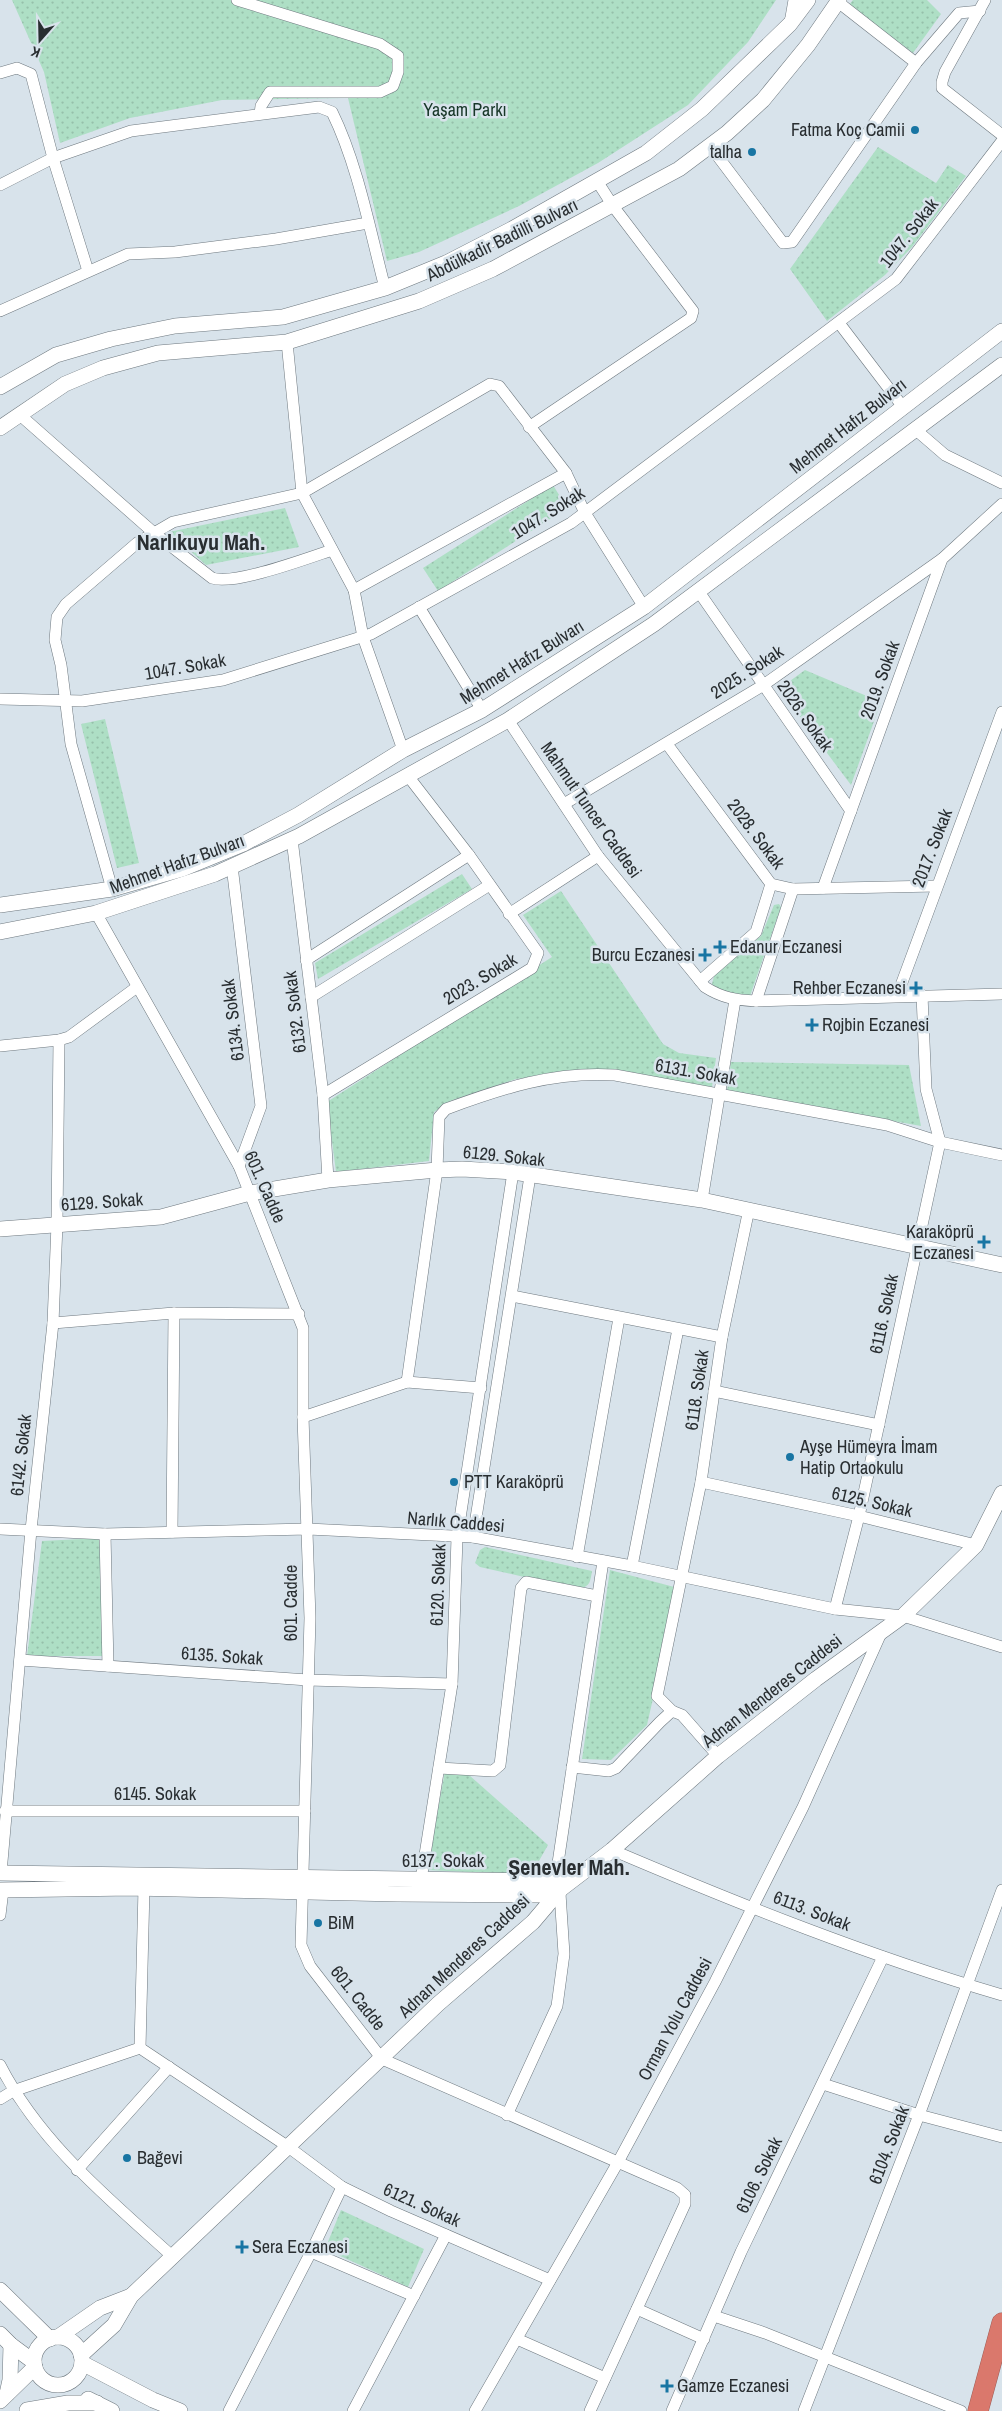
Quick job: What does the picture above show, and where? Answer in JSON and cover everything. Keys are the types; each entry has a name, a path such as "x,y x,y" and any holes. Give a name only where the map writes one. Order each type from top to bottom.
{"highway":[{"path":"978,2411 1002,2323"}],"main road":[{"name":"Abdülkadir Badilli Bulvarı","path":"0,387 56,355 119,337 175,326 282,317 385,288 446,264 646,153 702,108 790,24 808,0"},
{"name":"Abdülkadir Badilli Bulvarı","path":"0,428 65,384 103,368 158,353 287,342 419,301 493,269 679,169 710,146 763,100 808,45 839,1"},
{"name":"Mehmet Hafız Bulvarı","path":"0,904 112,889 182,869 243,844 298,815 403,750 482,710 644,607 1002,331"},
{"name":"Mehmet Hafız Bulvarı","path":"0,932 96,913 215,874 292,839 508,720 654,624 699,592 1002,366"},
{"name":"6129. Sokak","path":"0,1229 161,1217 250,1193 328,1180 437,1170 513,1172 702,1200 1002,1265"},
{"name":"Adnan Menderes Caddesi","path":"131,2296 438,2004 533,1922 561,1889 612,1850 718,1756 816,1679 903,1616 976,1545 1002,1492"},
{"name":"6137. Sokak","path":"0,1873 547,1895 561,1889"},
{"name":"6137. Sokak","path":"2,1890 303,1885 421,1880 548,1881 561,1889"},
{"path":"0,2290 54,2338 75,2344 81,2359 79,2372 73,2379 58,2385 27,2411"},
{"path":"4,2398 34,2364 38,2348 100,2308 131,2296"},
{"path":"81,2359 114,2326 131,2296"},
{"path":"0,2334 34,2364 44,2380 112,2411"},
{"path":"4,2398 10,2380 11,2345"},
{"path":"81,2359 153,2400 180,2411"},
{"path":"27,2411 68,2403 97,2403"}],"street":[{"path":"237,0 380,44 398,56 398,72 393,86 380,92 270,92 261,106 260,114"},
{"path":"790,24 794,0"},
{"path":"985,0 945,72 942,88 1002,135"},
{"path":"839,1 916,63"},
{"path":"710,146 776,237 783,243 792,242 916,63 959,13 980,11"},
{"path":"0,73 17,68 31,74 53,158 88,271"},
{"path":"0,185 53,158 131,131 319,107 332,112 356,180 385,288"},
{"name":"1047. Sokak","path":"0,700 82,701 223,680 362,637 570,523 839,324 896,279 1002,141"},
{"path":"529,427 691,318 692,311 613,206 597,181"},
{"path":"0,311 128,254 175,252 276,240 368,224"},
{"path":"839,324 904,407"},
{"path":"287,342 302,493 354,590 362,637 403,750"},
{"path":"112,889 71,744 61,665 55,640 57,617 66,604 137,543 173,522 302,493 490,384 498,386 566,473 585,513 644,607"},
{"path":"20,415 154,533 212,578 220,581 262,572 332,550"},
{"path":"916,430 945,455 1002,483"},
{"path":"354,590 566,473"},
{"name":"2019. Sokak","path":"823,888 942,559 1002,504"},
{"name":"2025. Sokak","path":"564,804 762,686 942,559"},
{"name":"2026. Sokak","path":"699,592 762,686 851,811"},
{"path":"419,607 482,710"},
{"name":"2017. Sokak","path":"896,996 1002,712"},
{"name":"Mahmut Tuncer Caddesi","path":"508,720 598,856 705,987 719,996 734,1000 756,1001 1002,994"},
{"name":"2028. Sokak","path":"667,744 771,884 793,889 936,886"},
{"name":"2023. Sokak","path":"323,1095 532,968 538,953 488,886 469,855 408,776"},
{"name":"6132. Sokak","path":"292,839 323,1095 328,1180"},
{"path":"306,960 469,855"},
{"path":"509,914 598,856"},
{"name":"6134. Sokak","path":"232,866 261,1106 239,1166"},
{"path":"700,980 756,932 771,884"},
{"path":"311,997 488,886"},
{"path":"756,1001 793,889"},
{"name":"601. Cadde","path":"96,913 239,1166 299,1314 302,1328 302,1418 308,1529 310,1618 301,1945 310,1966 382,2058 617,2164 677,2188 685,2195 685,2204 637,2308"},
{"path":"0,1046 59,1040 69,1037 137,987"},
{"name":"6116. Sokak","path":"835,1609 859,1516 940,1142 926,1089 922,995"},
{"path":"702,1200 721,1095 734,1000"},
{"name":"6142. Sokak","path":"0,1873 5,1811 6,1740 20,1660 31,1530 53,1323 57,1224 59,1040"},
{"name":"6131. Sokak","path":"407,1382 437,1170 439,1117 446,1109 514,1084 588,1073 615,1076 887,1125 940,1142 1002,1155"},
{"name":"6120. Sokak","path":"421,1880 452,1684 457,1538 513,1172"},
{"path":"473,1537 530,1176"},
{"name":"6118. Sokak","path":"672,1711 657,1696 701,1482 722,1337 749,1209"},
{"path":"512,1296 722,1337"},
{"path":"53,1323 174,1313 299,1314"},
{"path":"172,1532 174,1313"},
{"path":"577,1557 619,1318"},
{"path":"632,1566 678,1329"},
{"path":"302,1418 407,1382 481,1388"},
{"path":"714,1391 879,1425"},
{"name":"6125. Sokak","path":"701,1482 859,1516 976,1545"},
{"name":"Narlık Caddesi","path":"0,1529 105,1534 308,1529 457,1538 473,1537 632,1566 835,1609 903,1616 1002,1647"},
{"path":"105,1534 108,1666"},
{"path":"507,2115 557,2006 564,1954 558,1863 603,1562"},
{"path":"439,1768 493,1771 500,1765 521,1588 526,1582 598,1596"},
{"name":"Orman Yolu Caddesi","path":"475,2411 617,2164 752,1907 803,1807 882,1631"},
{"name":"6135. Sokak","path":"20,1660 308,1680 452,1684"},
{"path":"572,1767 609,1771 616,1768 672,1711 682,1715 718,1756"},
{"name":"6145. Sokak","path":"5,1811 304,1811"},
{"name":"6113. Sokak","path":"612,1850 752,1907 884,1957 1002,1995"},
{"path":"0,2099 13,2091 140,2048 144,1888"},
{"path":"0,1915 2,1890"},
{"name":"6104. Sokak","path":"804,2411 919,2115 1002,1890"},
{"name":"6106. Sokak","path":"672,2411 741,2252 884,1957"},
{"name":"6121. Sokak","path":"140,2048 287,2146 342,2187 550,2280"},
{"path":"0,2065 13,2091 46,2136 77,2170 172,2256"},
{"path":"77,2170 169,2067"},
{"path":"823,2084 919,2115 1002,2137"},
{"path":"229,2411 311,2252 342,2187"},
{"path":"353,2411 446,2235"},
{"path":"311,2252 414,2296"},
{"path":"590,2411 637,2308 704,2339"},
{"path":"714,2316 766,2332 961,2411"},
{"path":"516,2338 605,2378"}],"green space":[{"name":"Yaşam Parkı","path":"12,0 776,0 748,42 688,105 598,163 519,206 419,252 387,261 348,98 222,100 130,118 60,143 44,72"},
{"path":"853,0 927,0 941,14 913,53 849,5"},
{"path":"878,147 936,183 948,165 966,176 912,247 885,275 827,321 790,269"},
{"path":"553,485 567,508 438,591 423,568"},
{"path":"285,508 299,547 206,565 169,532"},
{"path":"805,670 881,702 851,785 779,689"},
{"path":"105,719 139,863 117,868 81,724"},
{"path":"462,874 472,889 318,979 315,963"},
{"path":"561,891 663,1044 679,1053 716,1058 712,1087 588,1070 516,1079 450,1101 434,1112 429,1161 336,1172 327,1102 552,957 523,915"},
{"path":"779,904 781,907 750,996 721,992 712,984 714,976 761,936 774,905"},
{"path":"731,1062 909,1065 921,1126 727,1091"},
{"path":"101,1538 105,1656 27,1656 42,1541"},
{"path":"485,1547 592,1571 590,1581 587,1586 577,1589 480,1567 475,1563 480,1550"},
{"path":"610,1570 678,1588 647,1725 611,1760 582,1759"},
{"path":"445,1771 469,1775 548,1845 531,1875 427,1870"},
{"path":"341,2210 424,2249 408,2287 325,2249"}],"place":[{"name":"Fatma Koç Camii","path":"915,130"},
{"name":"talha","path":"752,152"},
{"name":"Edanur Eczanesi","path":"720,947"},
{"name":"Burcu Eczanesi","path":"705,955"},
{"name":"Rehber Eczanesi","path":"916,988"},
{"name":"Rojbin Eczanesi","path":"812,1025"},
{"name":"Karaköprü Eczanesi","path":"984,1242"},
{"name":"Ayşe Hümeyra İmam Hatip Ortaokulu","path":"790,1457"},
{"name":"PTT Karaköprü","path":"454,1482"},
{"name":"BiM","path":"318,1923"},
{"name":"Bağevi","path":"127,2158"},
{"name":"Sera Eczanesi","path":"242,2247"},
{"name":"Gamze Eczanesi","path":"667,2386"}],"district":[{"name":"Narlıkuyu Mah.","path":"201,542"},
{"name":"Şenevler Mah.","path":"569,1867"}]}
